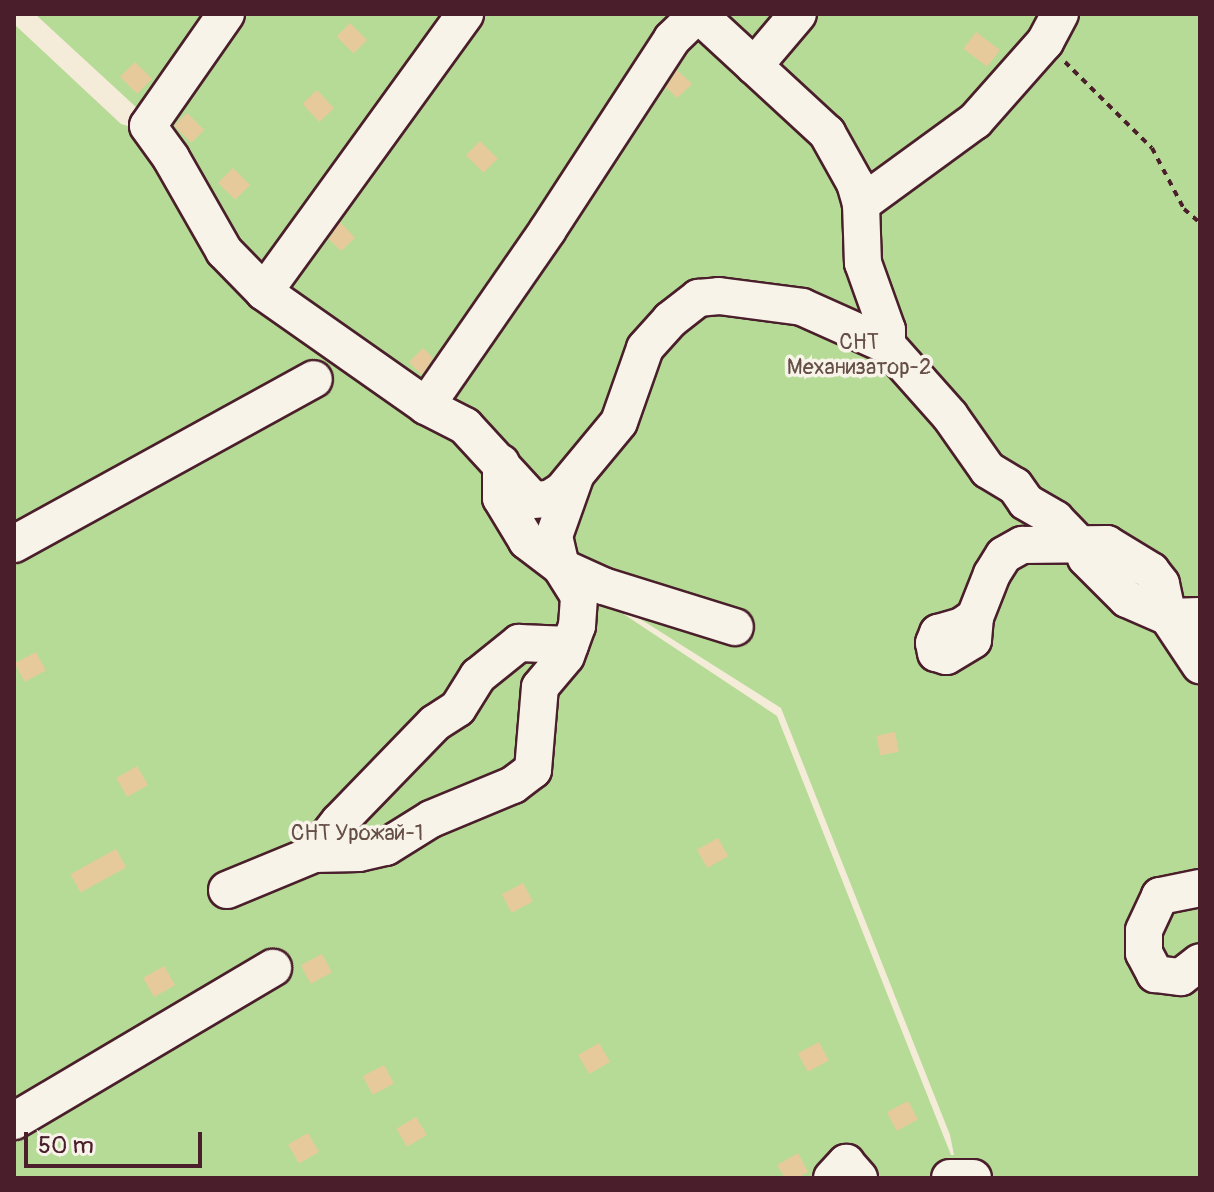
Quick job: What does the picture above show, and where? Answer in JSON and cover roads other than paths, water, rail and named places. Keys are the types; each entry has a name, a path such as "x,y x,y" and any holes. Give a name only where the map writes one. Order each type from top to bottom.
{"street":[{"path":"226,14 148,126 171,158 224,251 264,292 426,406 465,426 533,500 549,499 577,472 619,422 645,348 670,320 698,298 733,297 802,307 887,345 950,416 988,470 1015,486 1026,502 1055,519 1078,543 1086,558 1127,599 1184,616 1200,665"},
{"path":"264,292 465,14"},
{"path":"426,406 547,231 672,39 698,14 827,133 855,183 861,204 863,263 887,330 887,345"},
{"path":"754,66 798,14"},
{"path":"861,204 975,121 1052,28"},
{"path":"14,544 314,379"},
{"path":"501,463 501,498 527,541 561,567 603,586 735,627"},
{"path":"227,890 314,854 359,853 386,847 431,819 513,785 533,770 540,687 570,645 577,626 579,596 561,567 554,536 577,472"},
{"path":"975,617 992,574 1004,555 1022,545 1078,543"},
{"path":"314,854 339,822 435,723 458,708 478,676 519,643 570,645"},
{"path":"1200,888 1160,896 1144,931 1144,953 1155,974 1181,977 1200,962"},
{"path":"14,1121 273,968"},
{"path":"832,1178 846,1163 859,1178"},
{"path":"950,1178 973,1178"}],"park label":[{"name":"СНТ Механизатор-2","path":"859,354"},
{"name":"СНТ Урожай-1","path":"357,834"}]}
